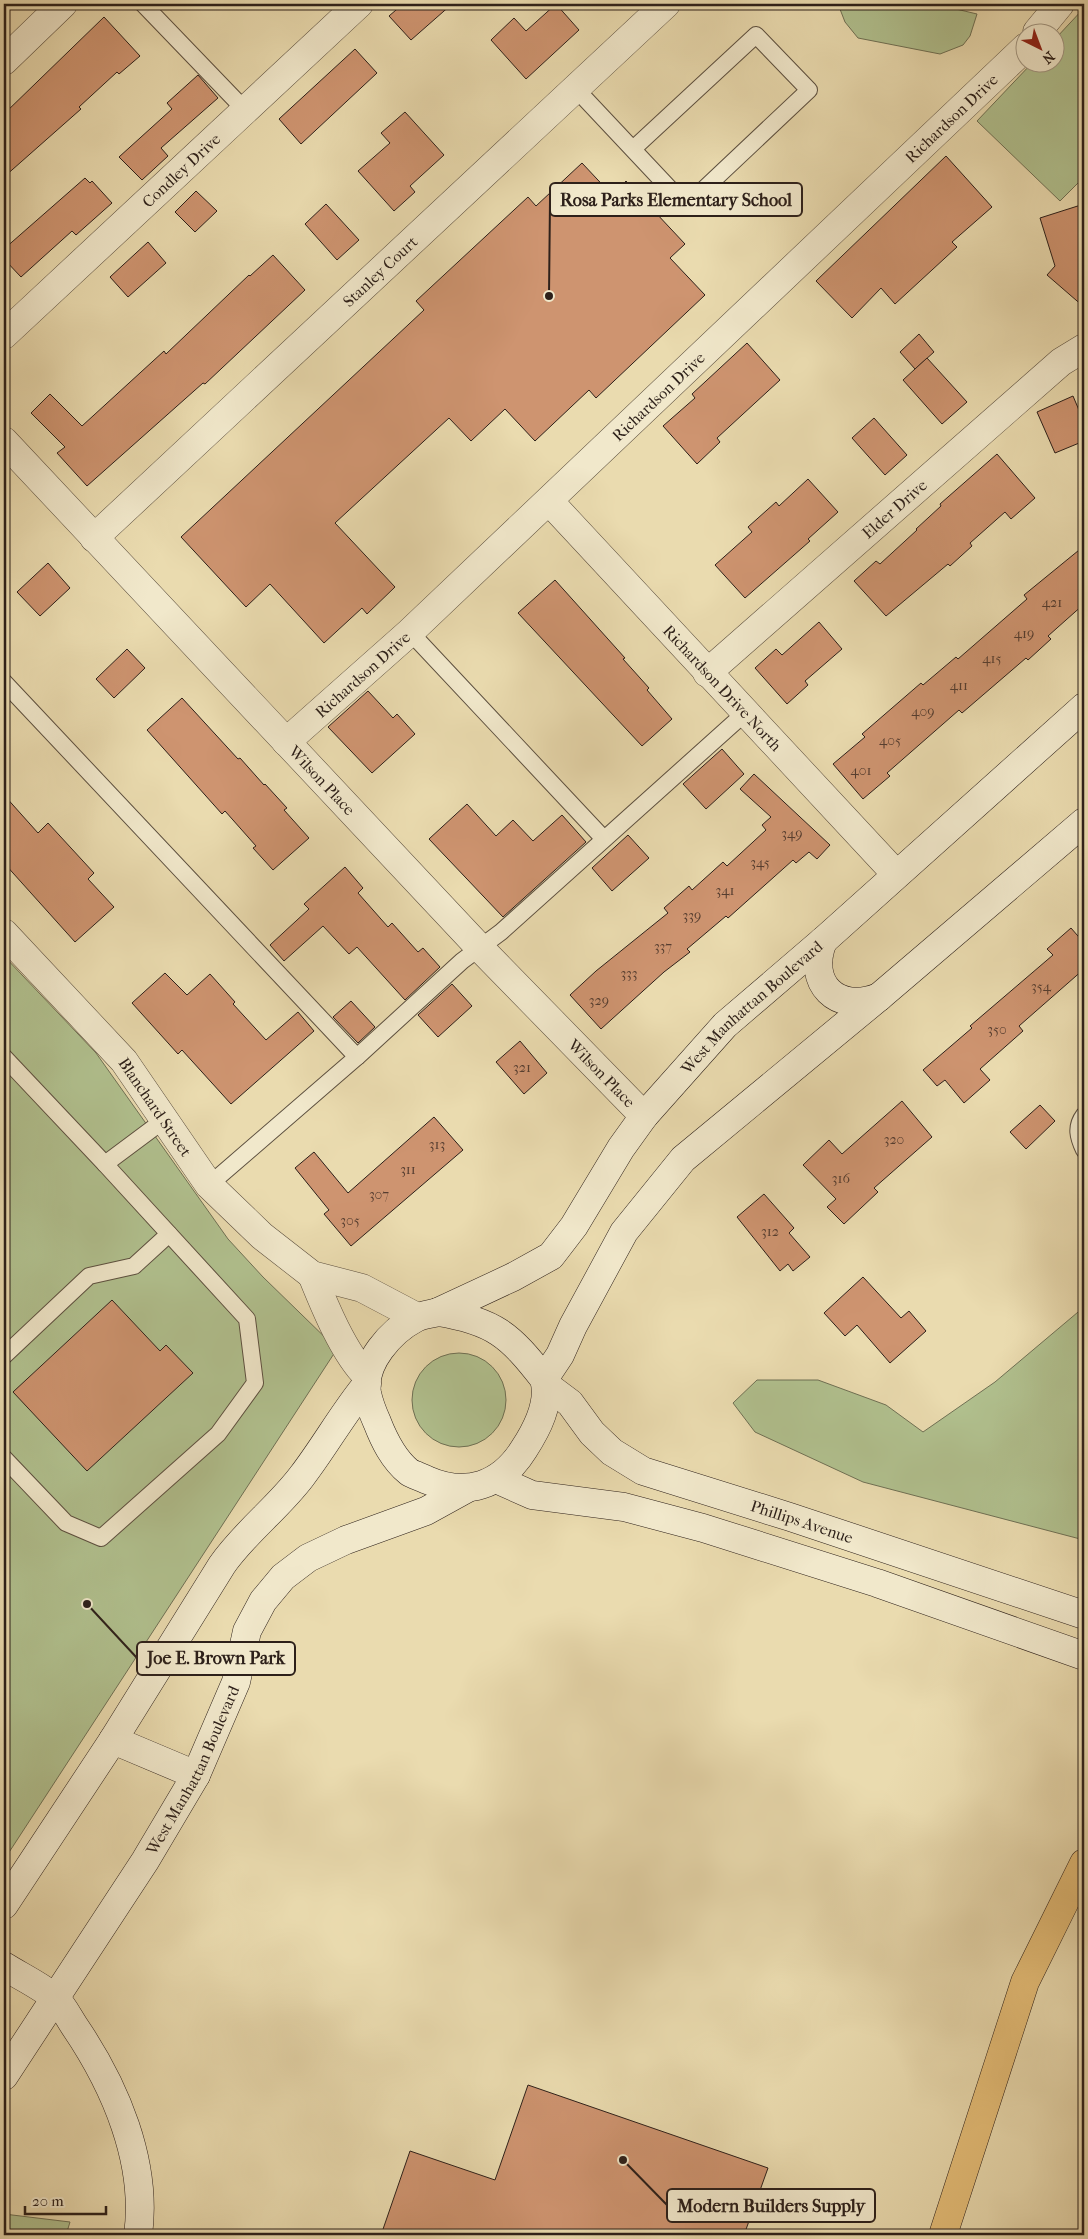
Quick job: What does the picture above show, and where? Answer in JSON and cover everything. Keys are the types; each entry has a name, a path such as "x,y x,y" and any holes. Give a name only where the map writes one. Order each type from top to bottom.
{"highway":[{"path":"943,2235 1025,1982 1084,1863"}],"street":[{"path":"4,61 63,4"},
{"name":"Condley Drive","path":"4,335 359,4"},
{"name":"Stanley Court","path":"94,538 666,4"},
{"path":"1046,22 1060,4"},
{"name":"Richardson Drive","path":"286,742 410,632 1016,57"},
{"name":"Elder Drive","path":"707,673 1060,362 1084,348"},
{"name":"Wilson Place","path":"4,441 479,947 644,1116"},
{"name":"Richardson Drive North","path":"549,501 745,714 896,874"},
{"name":"West Manhattan Boulevard","path":"427,1315 513,1278 550,1256 574,1226 621,1148 644,1116 725,1025 823,941 1084,707"},
{"path":"427,1315 400,1328 385,1344 372,1363 367,1380 367,1392 374,1415 392,1454 410,1472 437,1484 466,1489 496,1479 519,1458 535,1433 543,1410 545,1382 624,1232 683,1159 879,997 1084,822"},
{"name":"Blanchard Street","path":"4,933 124,1061 209,1184 262,1236 312,1275"},
{"path":"823,941 818,953 817,967 821,980 829,991 840,999 853,1003 867,1002 879,997"},
{"path":"312,1275 362,1288 427,1315 465,1317 491,1327 511,1340 545,1382"},
{"path":"312,1275 321,1297 357,1366 367,1380"},
{"path":"4,1905 113,1740 230,1553 301,1477 367,1380"},
{"name":"Phillips Avenue","path":"545,1382 570,1403 592,1433 612,1452 643,1471 790,1517 1084,1615"},
{"path":"496,1479 532,1495 624,1507 703,1528 877,1583 1084,1656"},
{"name":"West Manhattan Boulevard","path":"4,2076 145,1861 196,1775 236,1682 247,1631 263,1600 283,1577 308,1558 346,1540 426,1511 466,1489"},
{"path":"113,1740 196,1775"},
{"path":"4,1966 55,1998 94,2056 115,2100 127,2131 135,2165 140,2205 138,2235"}],"lane":[{"path":"143,4 245,110"},
{"path":"576,89 686,206 809,90 756,34 633,149"},
{"path":"410,632 604,839"},
{"path":"4,682 357,1057"},
{"path":"209,1184 357,1057 479,947 501,932 745,714"},
{"path":"4,1057 247,1319 255,1383 218,1434 101,1538 66,1522 4,1458"},
{"path":"1084,1115 1078,1122 1078,1138 1084,1150"},
{"path":"105,1164 164,1120"},
{"path":"4,1356 89,1276 134,1266 169,1234"}],"green space":[{"path":"838,4 935,4 977,14 970,36 963,45 940,54 858,38 845,22"},
{"path":"1084,8 1084,177 1060,201 977,121 1023,72 1066,72 1066,27"},
{"path":"4,956 96,1053 228,1239 263,1277 337,1349 4,1860"},
{"path":"1084,1307 1084,1540 863,1482 755,1432 733,1403 757,1380 818,1380 886,1405 923,1432 995,1382"},
{"path":"459,1353 477,1357 492,1367 502,1382 506,1400 502,1418 492,1433 477,1443 459,1447 441,1443 426,1433 416,1418 412,1400 416,1382 426,1367 441,1357"},
{"path":"4,2214 70,2222 66,2235 4,2235"}],"building":[{"path":"403,4 452,4 411,40 389,16"},
{"path":"556,4 579,30 526,79 491,40 514,18 526,31"},
{"path":"104,17 140,56 119,74 117,72 79,107 81,109 4,177 4,114"},
{"path":"355,49 377,73 301,144 279,119"},
{"path":"198,75 218,98 161,148 168,156 142,180 119,157 172,109 167,103"},
{"path":"405,112 444,155 410,186 415,192 394,211 358,171 390,143 381,133"},
{"path":"946,156 992,207 952,242 957,247 895,304 881,288 852,318 816,281"},
{"path":"582,163 612,195 626,181 685,244 670,258 705,295 596,398 589,390 535,441 505,409 471,441 449,418 335,523 395,587 367,614 362,608 324,643 270,584 246,607 181,537 424,310 416,301 528,197 536,206"},
{"path":"85,178 90,183 92,181 112,203 76,235 72,231 21,277 4,259 4,249"},
{"path":"196,191 217,211 195,232 175,212"},
{"path":"326,204 359,240 337,260 305,224"},
{"path":"1084,204 1084,307 1047,275 1055,266 1040,218"},
{"path":"148,242 166,263 128,297 110,277"},
{"path":"273,255 305,290 205,384 203,383 87,486 57,453 65,447 31,413 50,394 82,426 164,351 166,354 249,275"},
{"path":"919,334 934,352 915,369 900,352"},
{"path":"747,343 780,380 717,438 720,442 697,464 663,426 695,398 692,394"},
{"path":"927,358 967,402 942,424 903,380"},
{"path":"1073,396 1084,422 1084,441 1055,453 1037,412"},
{"path":"874,418 907,455 885,475 852,438"},
{"path":"997,454 1035,498 1011,519 1005,512 970,543 972,546 950,566 948,564 886,616 854,581 876,561 880,564 941,506 940,504"},
{"path":"808,479 838,512 808,539 810,541 745,598 715,565 752,532 748,527 776,502 779,506"},
{"path":"1084,546 1084,604 1048,636 1051,639 1028,660 1026,658 962,713 959,710 887,773 890,776 863,799 833,764 865,737 862,734 921,683 923,685 956,657 958,659 1027,599 1024,595"},
{"path":"48,563 70,588 40,616 17,592"},
{"path":"555,580 625,658 623,659 649,688 647,690 672,719 642,746 518,613"},
{"path":"819,622 842,649 805,681 808,685 787,704 755,668 776,649 782,655"},
{"path":"127,649 145,668 114,698 96,679"},
{"path":"368,691 393,718 397,714 415,734 372,773 328,727"},
{"path":"182,698 238,759 240,758 287,808 284,810 309,838 273,870 253,848 256,846 225,811 222,814 147,730"},
{"path":"722,749 744,774 706,809 683,784"},
{"path":"754,774 830,845 817,859 809,852 796,863 793,860 728,918 726,916 687,949 690,952 664,972 601,1029 570,995 596,971 668,913 664,908 689,886 692,890 723,862 727,866 766,830 762,825 771,817 740,789"},
{"path":"4,795 38,833 48,823 94,873 88,879 114,907 75,942 4,863"},
{"path":"467,804 496,836 513,820 533,841 562,815 586,842 503,917 429,839"},
{"path":"628,835 649,858 612,891 592,868"},
{"path":"345,867 363,888 358,893 388,927 392,923 418,952 423,948 440,967 405,1000 357,947 349,954 323,926 284,961 270,945 309,909 304,904"},
{"path":"1071,928 1084,943 1084,969 1019,1026 1023,1031 980,1069 990,1080 964,1103 945,1080 937,1086 923,1070 972,1028 970,1026 1053,955 1047,949"},
{"path":"165,973 187,995 210,974 235,1002 233,1004 266,1040 298,1012 314,1031 231,1104 182,1050 178,1054 132,1003"},
{"path":"452,984 472,1006 438,1037 418,1015"},
{"path":"351,1001 375,1027 358,1043 333,1017"},
{"path":"520,1041 547,1073 524,1094 496,1062"},
{"path":"902,1101 932,1137 874,1188 878,1192 844,1224 827,1207 836,1199 803,1165 829,1140 842,1154"},
{"path":"1040,1105 1055,1121 1026,1149 1010,1132"},
{"path":"434,1117 463,1150 351,1246 324,1214 329,1210 295,1168 314,1152 348,1193"},
{"path":"764,1194 794,1228 789,1233 810,1257 793,1271 788,1264 780,1271 737,1217"},
{"path":"863,1277 901,1318 909,1311 926,1331 890,1363 857,1325 845,1336 824,1313"},
{"path":"112,1300 160,1351 166,1345 193,1373 87,1471 13,1392"},
{"path":"528,2085 768,2168 744,2235 381,2235 410,2151 495,2180"}],"place":[{"name":"Rosa Parks Elementary School","path":"549,296"},
{"name":"Joe E. Brown Park","path":"87,1604"},
{"name":"Modern Builders Supply","path":"623,2160"}]}
